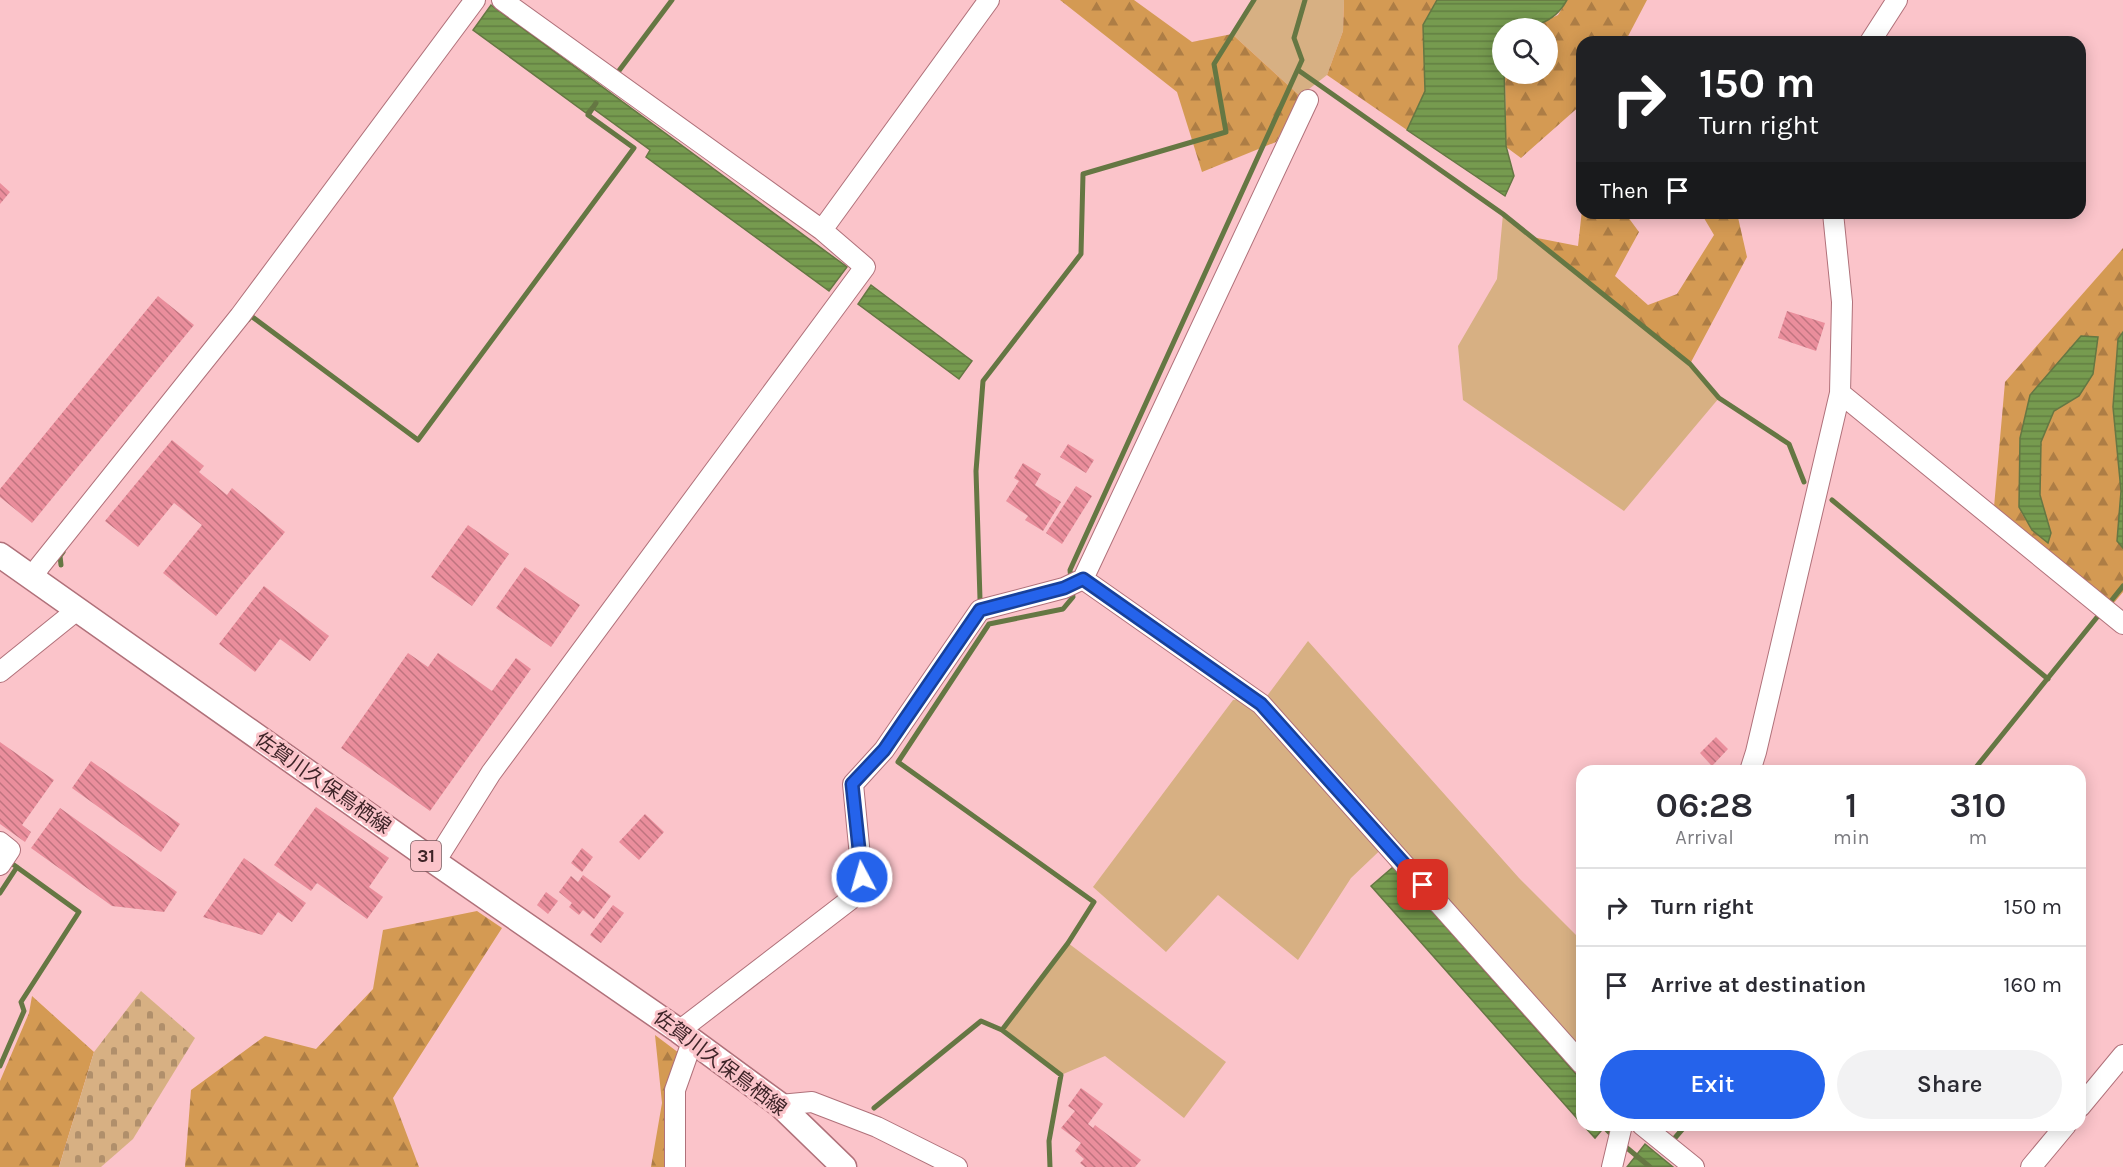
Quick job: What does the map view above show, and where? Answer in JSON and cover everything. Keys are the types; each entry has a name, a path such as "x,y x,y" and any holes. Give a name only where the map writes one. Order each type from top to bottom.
{"main road":[{"name":"佐賀川久保鳥栖線","path":"0,555 686,1036 780,1105 844,1167"}],"street":[{"path":"34,578 39,567 240,316 476,0"},
{"path":"435,862 491,772 866,267 822,230 502,0"},
{"path":"822,230 989,0"},
{"path":"1874,36 1897,0"},
{"path":"675,1167 675,1089 686,1036 851,899 862,877 852,784 884,750 980,610 1064,588 1083,579 1308,100"},
{"path":"1752,765 1840,393 1842,302 1834,219"},
{"path":"1840,393 2123,624"},
{"path":"1083,579 1261,704 1576,1057"},
{"path":"0,672 77,610"},
{"path":"2086,1100 2123,1055"},
{"path":"780,1105 812,1102 876,1127 957,1167"},
{"path":"1614,1160 1621,1131"},
{"path":"1649,1131 1694,1167"},
{"path":"2031,1167 2061,1131"}],"green space":[{"path":"1060,0 1134,0 1192,42 1232,34 1300,96 1276,142 1202,172 1177,92"},
{"path":"1254,0 1344,0 1343,31 1327,75 1300,96 1232,34"},
{"path":"1344,0 1437,0 1423,25 1425,91 1407,130 1327,75 1343,31"},
{"path":"1567,0 1647,0 1628,36 1576,36 1576,109 1521,158 1506,147 1505,84 1558,84 1558,18 1552,18 1558,15"},
{"path":"1503,214 1690,364 1719,398 1624,511 1463,400 1458,346 1497,279"},
{"path":"1581,219 1629,219 1639,232 1615,276 1648,305 1677,294 1714,235 1705,219 1738,219 1747,257 1690,364 1532,237 1578,246"},
{"path":"2123,248 2123,332 2118,339 2113,407 2121,491 2117,541 2123,548 2123,592 2113,604 1994,507 2005,382","holes":["2081,337 2098,338 2079,396 2054,411 2041,442 2040,495 2020,438 2030,395"]},
{"path":"1308,641 1519,878 1576,935 1576,1042 1393,838 1351,878 1298,960 1218,895 1166,952 1093,887 1233,700 1267,696"},
{"path":"477,911 502,928 393,1098 419,1167 185,1167 191,1090 265,1036 316,1049 373,989 383,930"},
{"path":"1068,943 1226,1062 1184,1118 1105,1056 1061,1075 1002,1030"},
{"path":"141,991 195,1038 133,1139 101,1167 59,1167 94,1052"},
{"path":"32,996 94,1052 59,1167 0,1167 0,1081 29,1013"},
{"path":"655,1035 679,1053 669,1167 651,1167 662,1103"}],"shaded area":[{"path":"1437,0 1567,0 1551,18 1492,18 1492,84 1504,84 1506,146 1514,176 1505,196 1407,130 1425,91 1423,25"},
{"path":"491,5 847,267 829,291 646,157 650,150 591,107 586,113 473,30"},
{"path":"871,285 972,361 959,379 858,304"},
{"path":"2123,332 2123,548 2117,541 2121,491 2113,407 2118,339"},
{"path":"2081,336 2098,337 2093,374 2079,396 2054,411 2041,442 2040,495 2051,533 2048,543 2032,530 2019,507 2020,438 2030,395"},
{"path":"1393,867 1576,1074 1576,1117 1371,886"},
{"path":"1589,1131 1601,1131 1595,1138"},
{"path":"1645,1144 1673,1167 1627,1167"}],"building":[{"path":"0,183 10,192 0,204"},
{"path":"158,296 194,325 32,523 0,497 0,489"},
{"path":"1787,311 1825,323 1816,351 1778,338"},
{"path":"172,440 204,466 199,472 227,495 232,488 285,532 216,616 163,573 202,525 174,503 138,547 105,521"},
{"path":"1068,444 1094,460 1086,473 1060,457"},
{"path":"1023,463 1041,474 1035,485 1061,502 1043,531 1025,520 1028,516 1006,501 1019,481 1014,478"},
{"path":"1076,486 1092,496 1062,544 1046,533"},
{"path":"468,525 509,554 472,606 431,577"},
{"path":"525,567 580,605 551,647 496,608"},
{"path":"264,586 329,636 310,661 280,639 255,672 219,644"},
{"path":"408,653 428,667 438,653 492,691 516,658 531,669 430,811 341,748"},
{"path":"1716,737 1728,749 1713,765 1700,753"},
{"path":"0,742 54,780 22,825 31,832 25,842 0,824"},
{"path":"91,761 180,824 161,852 72,788"},
{"path":"316,807 389,858 369,887 383,897 367,919 317,883 311,891 274,865"},
{"path":"60,808 177,892 164,912 112,906 31,848"},
{"path":"645,814 664,832 639,860 619,842"},
{"path":"582,848 593,857 582,872 571,863"},
{"path":"244,858 306,903 292,922 278,912 262,935 203,917"},
{"path":"583,875 611,896 594,919 583,910 579,915 569,907 572,903 559,892 571,876 578,882"},
{"path":"546,892 558,901 548,914 537,905"},
{"path":"613,905 624,913 601,943 590,935"},
{"path":"1081,1088 1103,1104 1088,1124 1093,1128 1095,1125 1141,1160 1135,1167 1085,1167 1080,1163 1084,1159 1075,1151 1081,1143 1061,1128 1075,1111 1068,1106"}],"waterway":[{"path":"615,76 672,0"},
{"path":"980,599 976,471 983,381 1081,254 1083,174 1226,132 1214,64 1254,0"},
{"path":"1071,580 1070,570 1302,60 1294,38 1305,0"},
{"path":"1298,70 1503,214 1690,364 1719,398 1789,444 1804,482"},
{"path":"248,320 251,316 418,440 634,148 588,115 596,103"},
{"path":"1832,500 2048,679"},
{"path":"61,565 60,556 63,552"},
{"path":"2111,601 2123,586"},
{"path":"874,1108 981,1021 1002,1030 1068,943 1094,902 898,762 989,624 1063,609 1073,597 1072,589"},
{"path":"1978,765 2098,616"},
{"path":"0,1066 24,1011 21,1002 79,912 7,860"},
{"path":"0,893 17,867"},
{"path":"1002,1030 1061,1075 1049,1141 1050,1167"},
{"path":"1608,1131 1614,1137"},
{"path":"1674,1139 1681,1131"},
{"path":"1621,1143 1650,1167"}],"route":[{"path":"862,877 852,784 884,750 980,610 1064,588 1083,579 1261,704 1423,885"}]}
